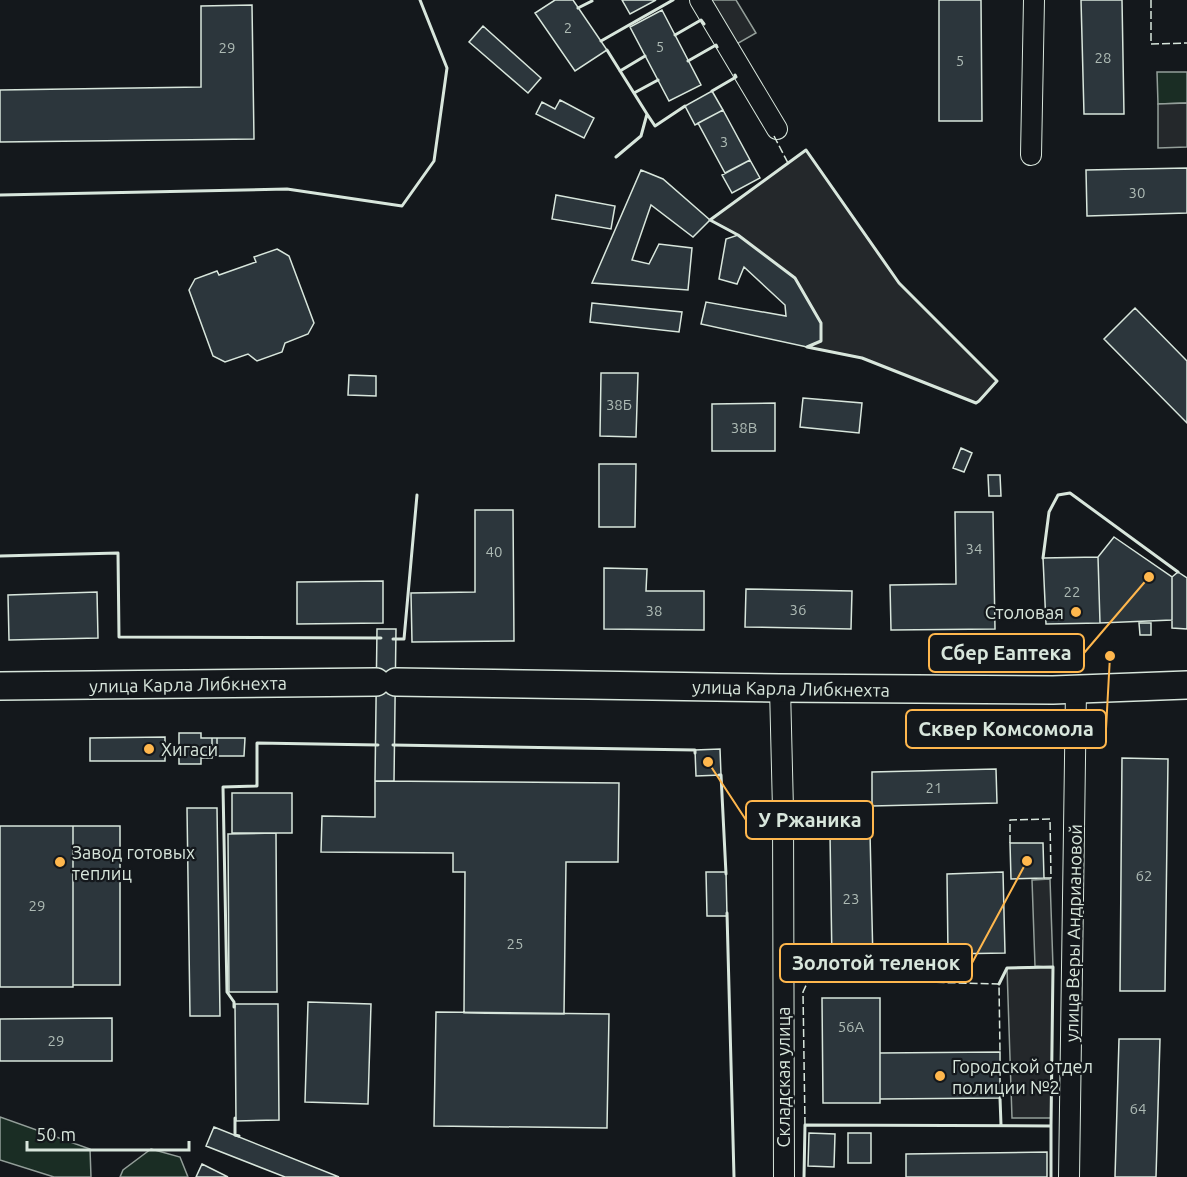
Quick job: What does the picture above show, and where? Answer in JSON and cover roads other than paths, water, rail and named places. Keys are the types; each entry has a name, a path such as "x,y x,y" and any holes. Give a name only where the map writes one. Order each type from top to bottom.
{"main road":[{"name":"улица Карла Либкнехта","path":"0,686 386,682 1076,690 1187,685"}],"street":[{"path":"700,0 777,129"},
{"path":"1031,155 1034,0"},
{"name":"Складская улица","path":"780,688 783,810 784,1177"},
{"name":"улица Веры Андриановой","path":"1069,1177 1076,690"}],"place":[{"name":"Сбер Еаптека","path":"1149,577"},
{"name":"Столовая","path":"1076,612"},
{"name":"Сквер Комсомола","path":"1110,656"},
{"name":"Хигаси","path":"149,749"},
{"name":"У Ржаника","path":"708,762"},
{"name":"Золотой теленок","path":"1027,861"},
{"name":"Завод готовых теплиц","path":"60,862"},
{"name":"Городской отдел полиции №2","path":"940,1076"}]}
